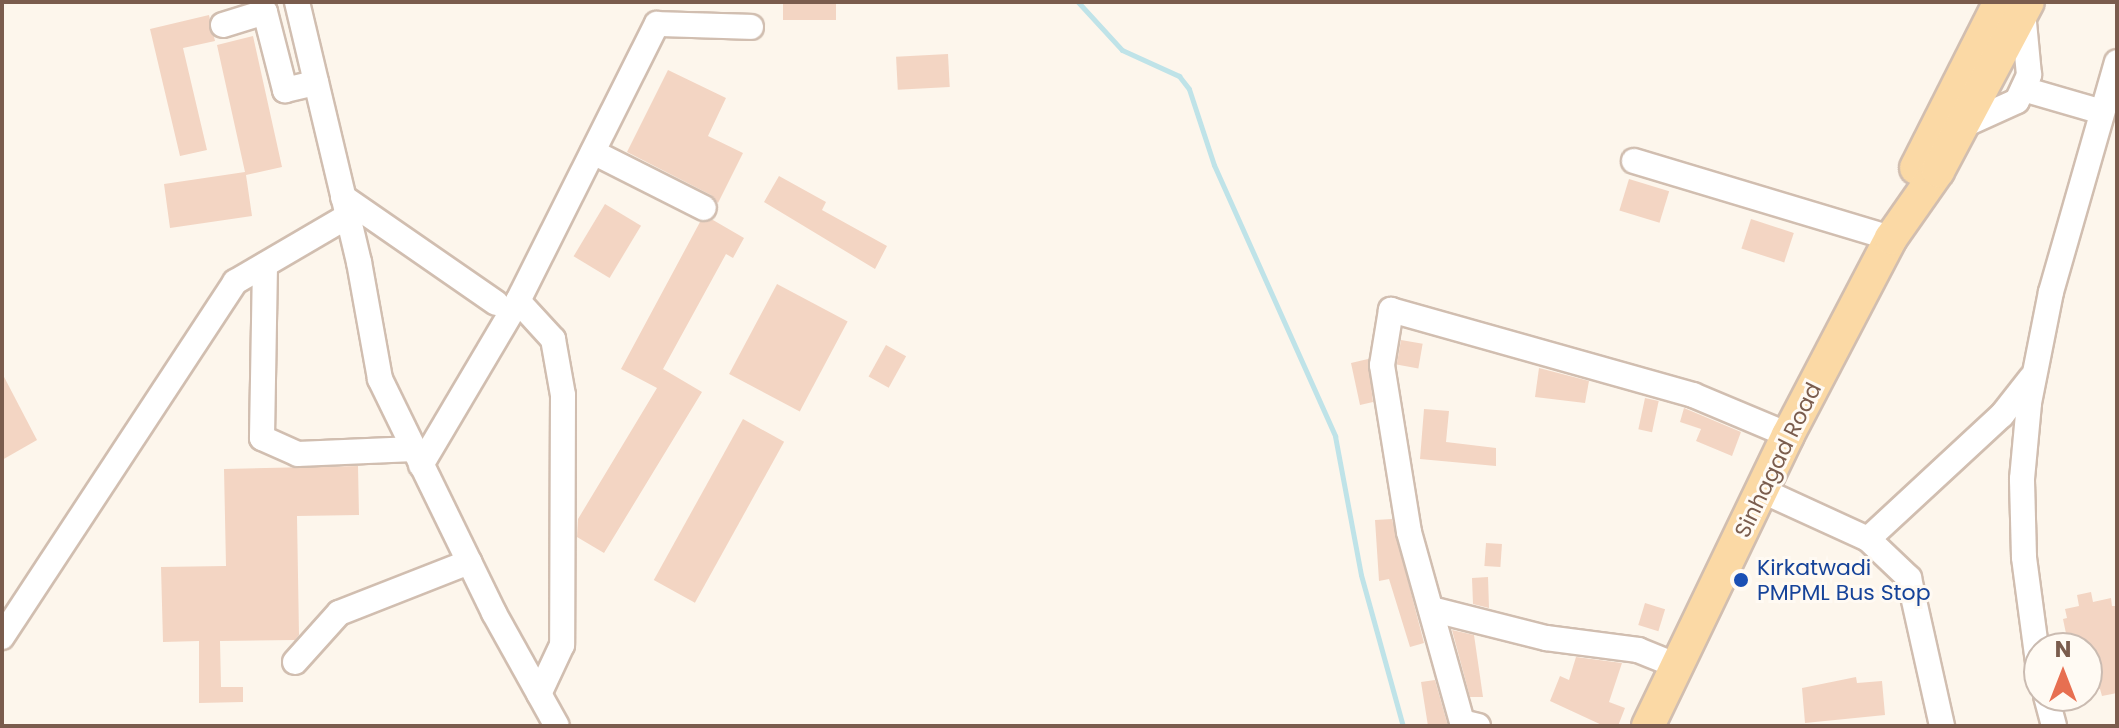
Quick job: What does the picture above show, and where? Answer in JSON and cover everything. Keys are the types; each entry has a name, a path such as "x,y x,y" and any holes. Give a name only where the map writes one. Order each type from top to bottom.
{"main road":[{"name":"Sinhagad Road","path":"1648,726 1680,667 1788,435 1891,238 1962,126 2017,5"},
{"name":"Sinhagad Road","path":"1891,238 1918,163 2017,5"}],"street":[{"path":"297,2 346,206 380,379 469,562 557,726"},
{"path":"1962,126 2017,101 2023,89 2029,75 2017,5"},
{"path":"223,25 265,12 285,90 316,83"},
{"path":"418,457 593,152 657,24 751,27"},
{"path":"2034,632 2024,557 2026,431 2035,373 2099,111 2117,62"},
{"path":"2023,89 2099,111"},
{"path":"593,152 704,208"},
{"path":"1634,161 1891,238"},
{"path":"2,637 235,282 265,265 346,206"},
{"path":"346,206 507,302 553,339 563,395 562,645 539,694"},
{"path":"265,265 262,438 298,454 418,457"},
{"path":"1467,724 1409,532 1382,365 1391,310 1693,395 1788,435"},
{"path":"1868,539 2002,415 2035,373"},
{"path":"2002,415 2026,431"},
{"path":"1763,491 1868,539 1909,578 1942,726"},
{"path":"295,662 339,613 469,562"},
{"path":"1431,609 1546,638 1638,650 1680,667"}],"building":[{"path":"783,2 836,2 836,20 783,20"},
{"path":"209,15 215,41 183,48 207,150 180,156 150,29"},
{"path":"253,36 282,167 246,175 252,216 170,228 164,184 245,172 217,45"},
{"path":"948,54 950,87 898,90 896,57"},
{"path":"668,70 726,98 708,136 743,153 718,203 711,195 627,152"},
{"path":"779,176 826,202 822,210 887,246 875,269 764,202"},
{"path":"1629,179 1669,191 1660,223 1619,211"},
{"path":"605,204 641,226 610,278 574,256"},
{"path":"1751,219 1794,233 1784,262 1741,248"},
{"path":"713,220 744,238 733,258 726,254 663,369 702,392 604,553 577,537 578,519 657,388 621,369 700,222"},
{"path":"777,284 848,322 800,412 729,374"},
{"path":"1401,340 1423,344 1418,368 1397,365"},
{"path":"886,345 906,356 889,388 869,376"},
{"path":"1368,359 1373,402 1360,405 1351,363"},
{"path":"1539,368 1589,381 1585,403 1535,397"},
{"path":"2,373 37,440 2,460"},
{"path":"1645,398 1659,401 1652,432 1638,429"},
{"path":"1684,408 1741,432 1732,456 1696,441 1701,429 1680,422"},
{"path":"1424,409 1449,411 1446,442 1496,448 1496,466 1420,459"},
{"path":"743,419 784,442 695,603 654,580"},
{"path":"358,466 359,515 297,516 299,635 295,640 220,641 221,687 243,687 243,702 199,703 199,641 163,642 161,567 226,566 224,469"},
{"path":"1392,519 1424,643 1410,647 1389,579 1379,581 1375,520"},
{"path":"1486,543 1502,544 1500,567 1484,566"},
{"path":"1488,577 1489,608 1473,604 1472,578"},
{"path":"2091,592 2093,602 2111,598 2112,606 2117,606 2117,693 2103,696 2103,632 2066,632 2065,609 2079,606 2077,595"},
{"path":"1645,603 1665,609 1658,631 1638,625"},
{"path":"1452,630 1474,635 1483,697 1470,697"},
{"path":"1576,657 1622,663 1609,702 1625,708 1618,726 1604,726 1550,701 1560,676 1569,680"},
{"path":"1856,677 1857,683 1882,681 1885,715 1805,723 1802,688"},
{"path":"1435,680 1448,726 1428,726 1421,682"}],"waterway":[{"path":"1078,2 1122,50 1179,76 1189,89 1214,165 1335,436 1361,575 1403,726"}],"place":[{"name":"Kirkatwadi PMPML Bus Stop","path":"1741,580"}]}
